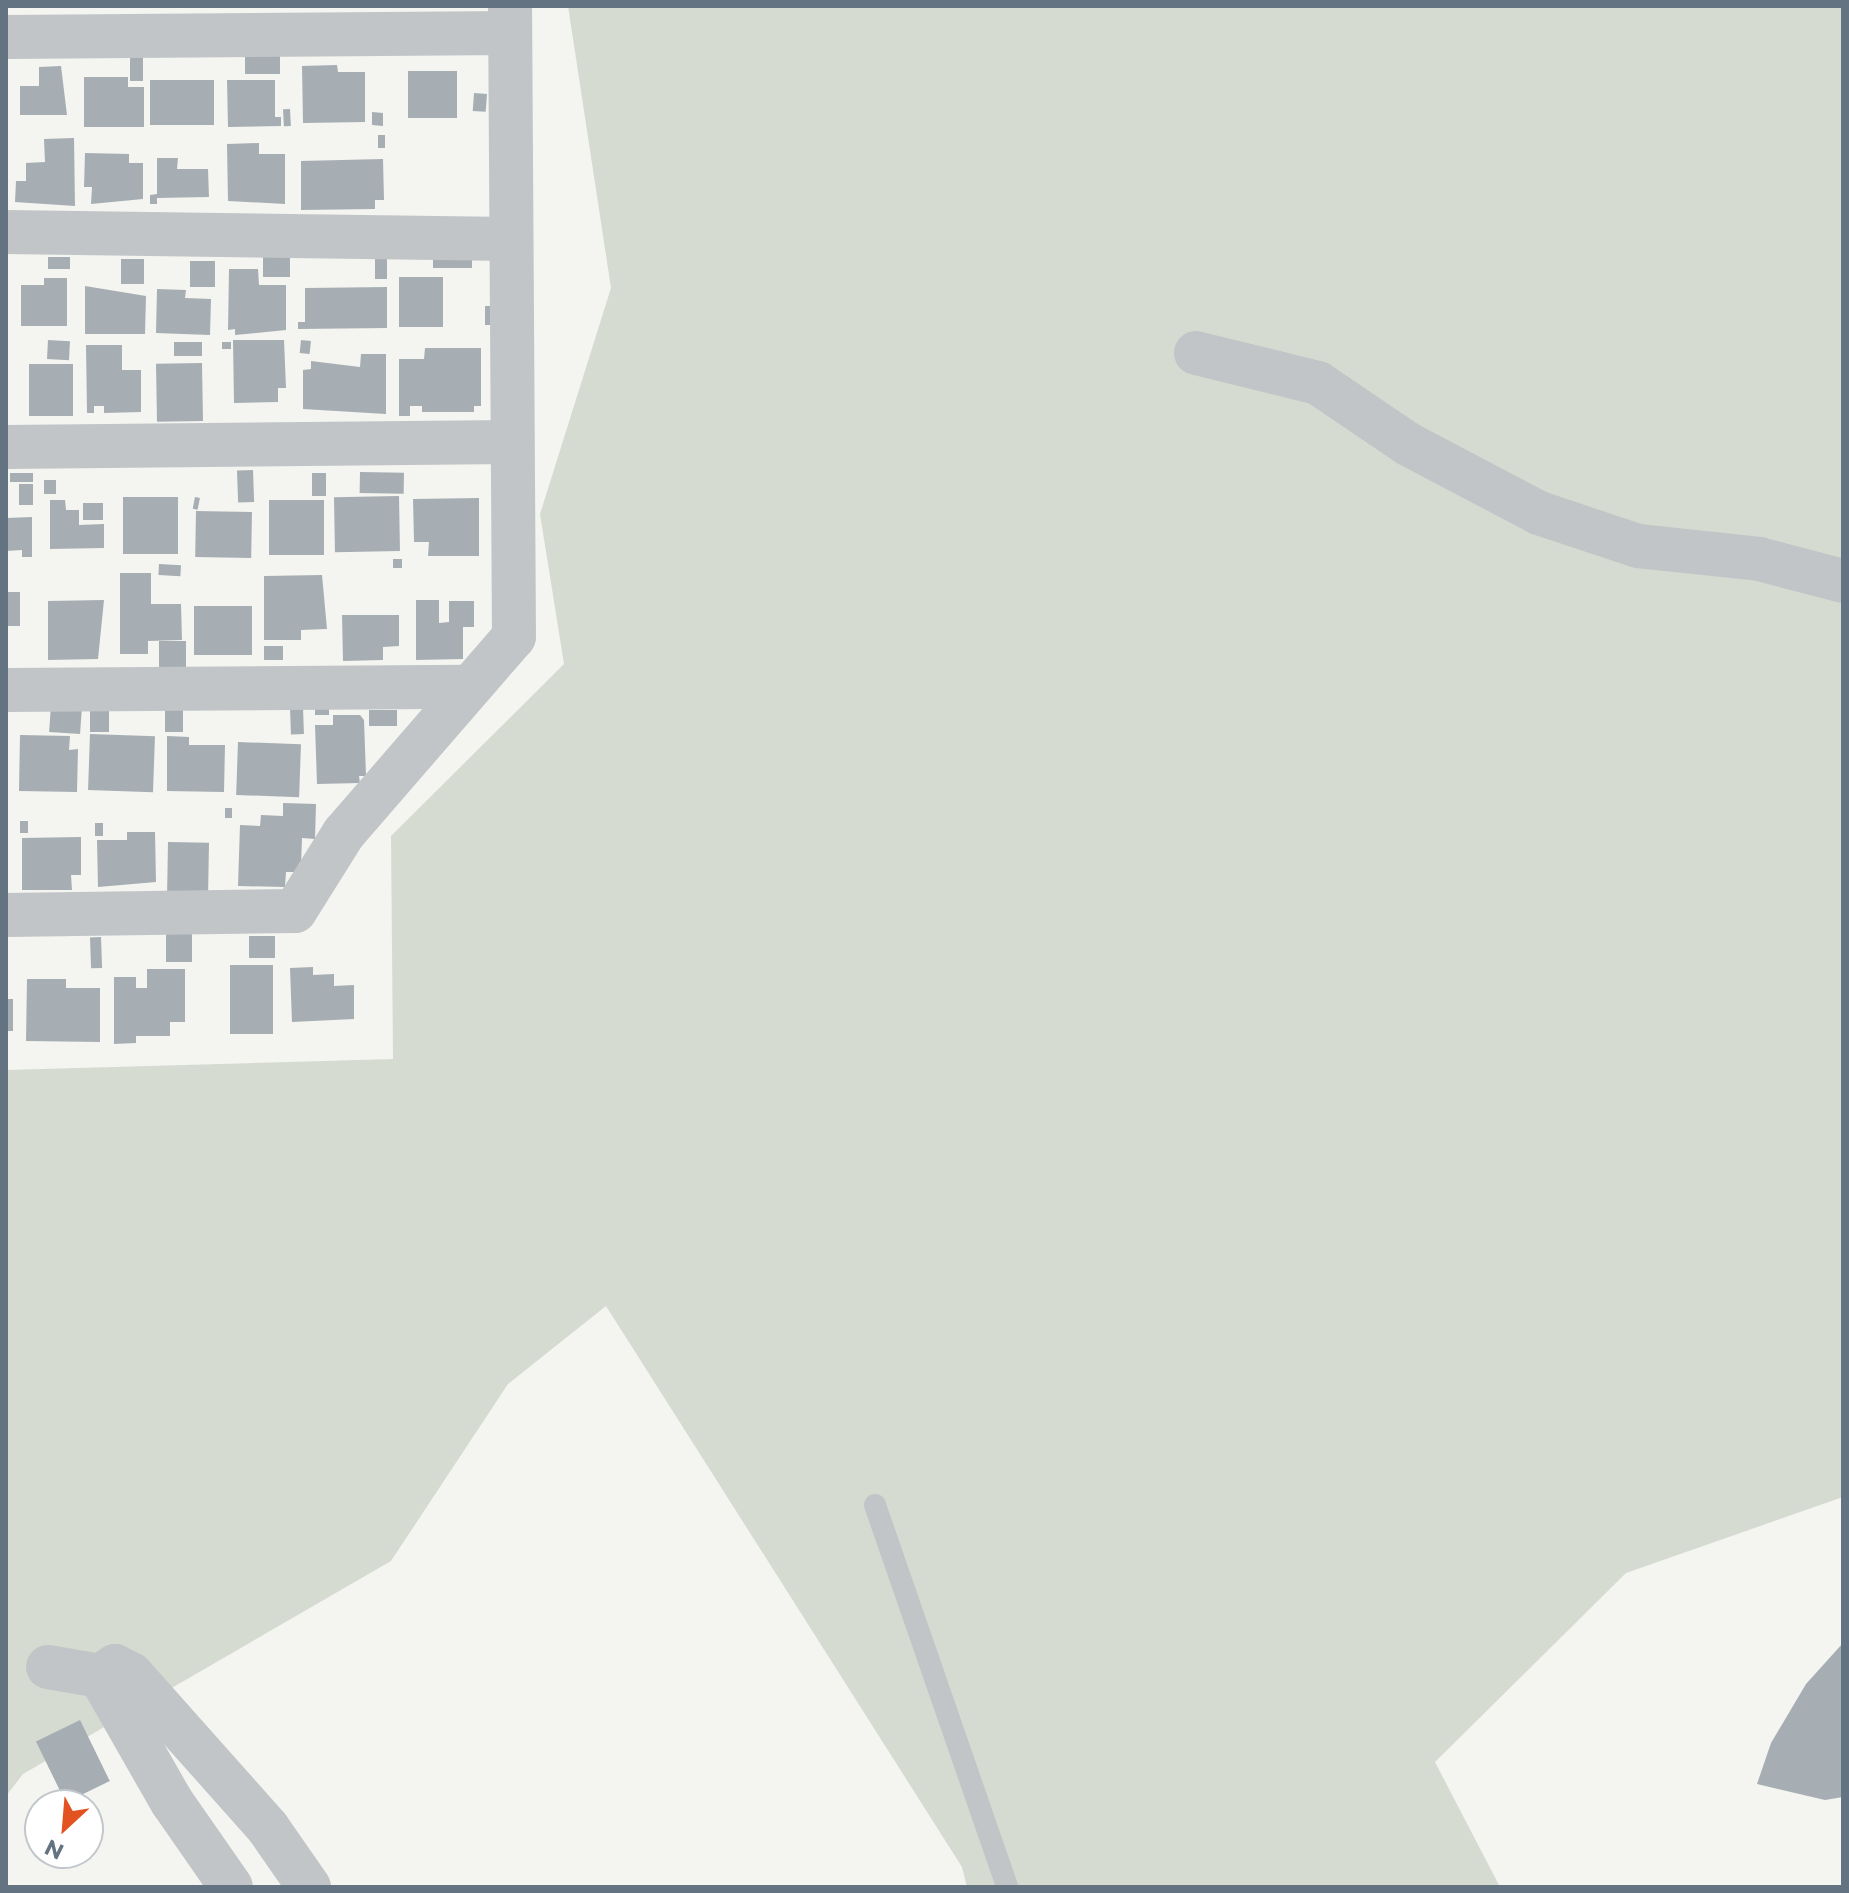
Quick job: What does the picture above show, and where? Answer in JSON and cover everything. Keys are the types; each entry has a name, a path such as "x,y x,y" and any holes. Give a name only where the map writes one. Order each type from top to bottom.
{"street":[{"path":"6,37 510,19 514,637 344,833 295,911 6,915"},
{"path":"6,232 510,239"},
{"path":"1196,353 1318,383 1408,444 1539,513 1638,546 1759,559 1843,581"},
{"path":"6,447 512,442"},
{"path":"6,690 469,687"},
{"path":"48,1667 100,1676 115,1666 131,1674 268,1828 309,1887"},
{"path":"100,1676 172,1802 231,1887"}],"lane":[{"path":"875,1505 1007,1887"}],"shaded area":[{"path":"568,6 1843,6 1843,1497 1626,1573 1435,1762 1500,1887 967,1887 962,1867 606,1306 508,1384 391,1561 23,1774 6,1796 6,1070 393,1059 391,836 564,664 540,514 611,288"}],"building":[{"path":"245,53 280,53 280,74 245,74"},
{"path":"130,55 143,55 143,81 130,81"},
{"path":"337,65 338,72 365,72 365,122 303,123 302,66"},
{"path":"61,66 67,115 20,115 20,86 39,86 39,67"},
{"path":"408,71 457,71 457,118 408,118"},
{"path":"84,77 128,77 128,87 144,87 144,127 84,127"},
{"path":"150,80 214,80 214,125 150,125"},
{"path":"227,80 275,80 275,117 281,117 281,126 228,127"},
{"path":"474,93 487,94 486,112 473,111"},
{"path":"283,109 290,109 291,126 284,126"},
{"path":"372,112 383,113 383,126 372,125"},
{"path":"378,135 385,135 385,148 378,148"},
{"path":"74,138 75,206 15,202 16,181 26,181 26,163 45,162 44,139"},
{"path":"259,143 259,154 285,154 285,204 228,201 227,144"},
{"path":"85,153 129,154 129,163 143,163 143,199 91,204 92,187 84,187"},
{"path":"157,158 178,158 177,169 208,169 209,197 157,198 157,204 150,204 150,195 157,194"},
{"path":"383,159 384,200 375,200 375,209 301,210 301,161"},
{"path":"263,256 290,256 290,277 263,277"},
{"path":"433,256 472,256 472,268 433,268"},
{"path":"48,257 70,257 70,269 48,269"},
{"path":"375,257 387,257 387,279 375,279"},
{"path":"121,259 144,259 144,284 121,284"},
{"path":"190,261 215,261 215,287 190,287"},
{"path":"229,269 258,269 259,285 286,285 286,330 235,335 235,329 228,330"},
{"path":"399,277 443,277 443,327 399,327"},
{"path":"44,278 67,278 67,326 21,326 21,285 44,285"},
{"path":"85,286 146,296 145,334 85,334"},
{"path":"387,287 387,328 298,329 298,322 305,322 305,288"},
{"path":"157,289 186,290 185,298 211,299 210,335 156,333"},
{"path":"485,306 492,306 492,325 485,325"},
{"path":"48,340 70,341 69,360 47,359"},
{"path":"233,340 284,340 286,388 278,388 278,402 234,403"},
{"path":"301,340 311,341 310,354 300,353"},
{"path":"174,342 202,342 202,356 174,356"},
{"path":"222,342 231,342 231,349 222,349"},
{"path":"86,345 122,345 122,370 141,370 141,412 104,413 104,406 94,406 94,413 87,413"},
{"path":"425,348 481,348 481,406 474,406 474,412 422,412 422,406 410,406 410,416 399,416 399,359 424,359"},
{"path":"361,354 386,354 386,414 303,409 303,370 311,369 311,361 360,367"},
{"path":"202,363 203,421 157,422 156,364"},
{"path":"29,364 73,364 73,416 29,416"},
{"path":"253,470 254,502 238,503 237,471"},
{"path":"360,472 404,473 404,494 360,493"},
{"path":"10,473 33,473 33,482 10,482"},
{"path":"312,473 326,473 326,496 312,496"},
{"path":"44,480 56,480 56,494 44,494"},
{"path":"19,484 33,484 33,505 19,505"},
{"path":"399,496 400,551 335,552 334,497"},
{"path":"123,497 178,497 178,554 123,554"},
{"path":"195,497 200,498 198,510 193,509"},
{"path":"479,498 479,556 428,556 429,542 414,542 413,499"},
{"path":"50,500 65,500 66,510 79,510 79,525 104,524 104,548 50,549"},
{"path":"269,500 324,500 324,555 269,555"},
{"path":"83,503 103,503 103,520 83,520"},
{"path":"196,511 252,512 251,558 195,557"},
{"path":"32,517 32,557 22,557 22,550 6,551 6,518"},
{"path":"393,559 402,559 402,568 393,568"},
{"path":"159,564 181,565 180,576 158,575"},
{"path":"120,573 151,573 151,604 181,604 182,640 148,641 148,654 120,654"},
{"path":"322,575 327,629 301,630 301,640 264,640 264,576"},
{"path":"6,592 20,592 20,626 6,626"},
{"path":"104,600 98,659 48,660 48,601"},
{"path":"416,600 439,600 439,623 449,622 449,601 474,601 474,627 463,627 463,659 416,660"},
{"path":"194,606 252,606 252,655 194,655"},
{"path":"342,615 399,615 399,646 383,647 383,660 343,661"},
{"path":"159,641 186,641 186,667 159,667"},
{"path":"264,646 283,646 283,660 264,660"},
{"path":"165,704 183,704 183,732 165,732"},
{"path":"51,705 82,707 80,734 49,732"},
{"path":"90,705 109,705 109,732 90,732"},
{"path":"315,705 329,705 329,715 315,715"},
{"path":"290,707 303,707 304,734 291,734"},
{"path":"369,710 397,710 397,726 369,726"},
{"path":"333,715 360,715 364,720 366,776 359,776 360,783 317,784 315,725 333,725"},
{"path":"90,734 155,736 153,792 88,790"},
{"path":"20,735 70,736 69,750 78,749 77,792 19,791"},
{"path":"167,736 189,737 189,745 225,745 224,792 167,791"},
{"path":"238,742 301,744 299,797 236,795"},
{"path":"283,803 316,804 315,839 302,838 301,866 297,872 286,872 285,887 238,886 240,825 260,826 261,815 283,816"},
{"path":"225,808 232,808 232,818 225,818"},
{"path":"20,821 28,821 28,833 20,833"},
{"path":"95,823 103,823 103,836 95,836"},
{"path":"127,832 155,832 156,882 98,887 97,840 127,840"},
{"path":"81,837 81,875 71,875 72,890 22,890 22,838"},
{"path":"168,842 209,843 208,892 167,891"},
{"path":"166,934 192,934 192,962 166,962"},
{"path":"249,936 275,936 275,958 249,958"},
{"path":"90,937 101,937 102,968 91,968"},
{"path":"230,965 273,965 273,1034 230,1034"},
{"path":"313,967 313,975 334,974 334,986 354,985 354,1019 292,1022 290,968"},
{"path":"147,969 185,969 185,1022 170,1022 170,1036 136,1036 136,1043 114,1044 114,977 136,977 136,988 147,988"},
{"path":"27,979 66,979 66,988 100,988 100,1042 26,1041"},
{"path":"6,999 13,999 13,1031 6,1031"},
{"path":"1843,1643 1843,1797 1825,1800 1757,1784 1771,1743 1806,1684"},
{"path":"80,1720 110,1781 94,1789 59,1789 36,1741"}]}
